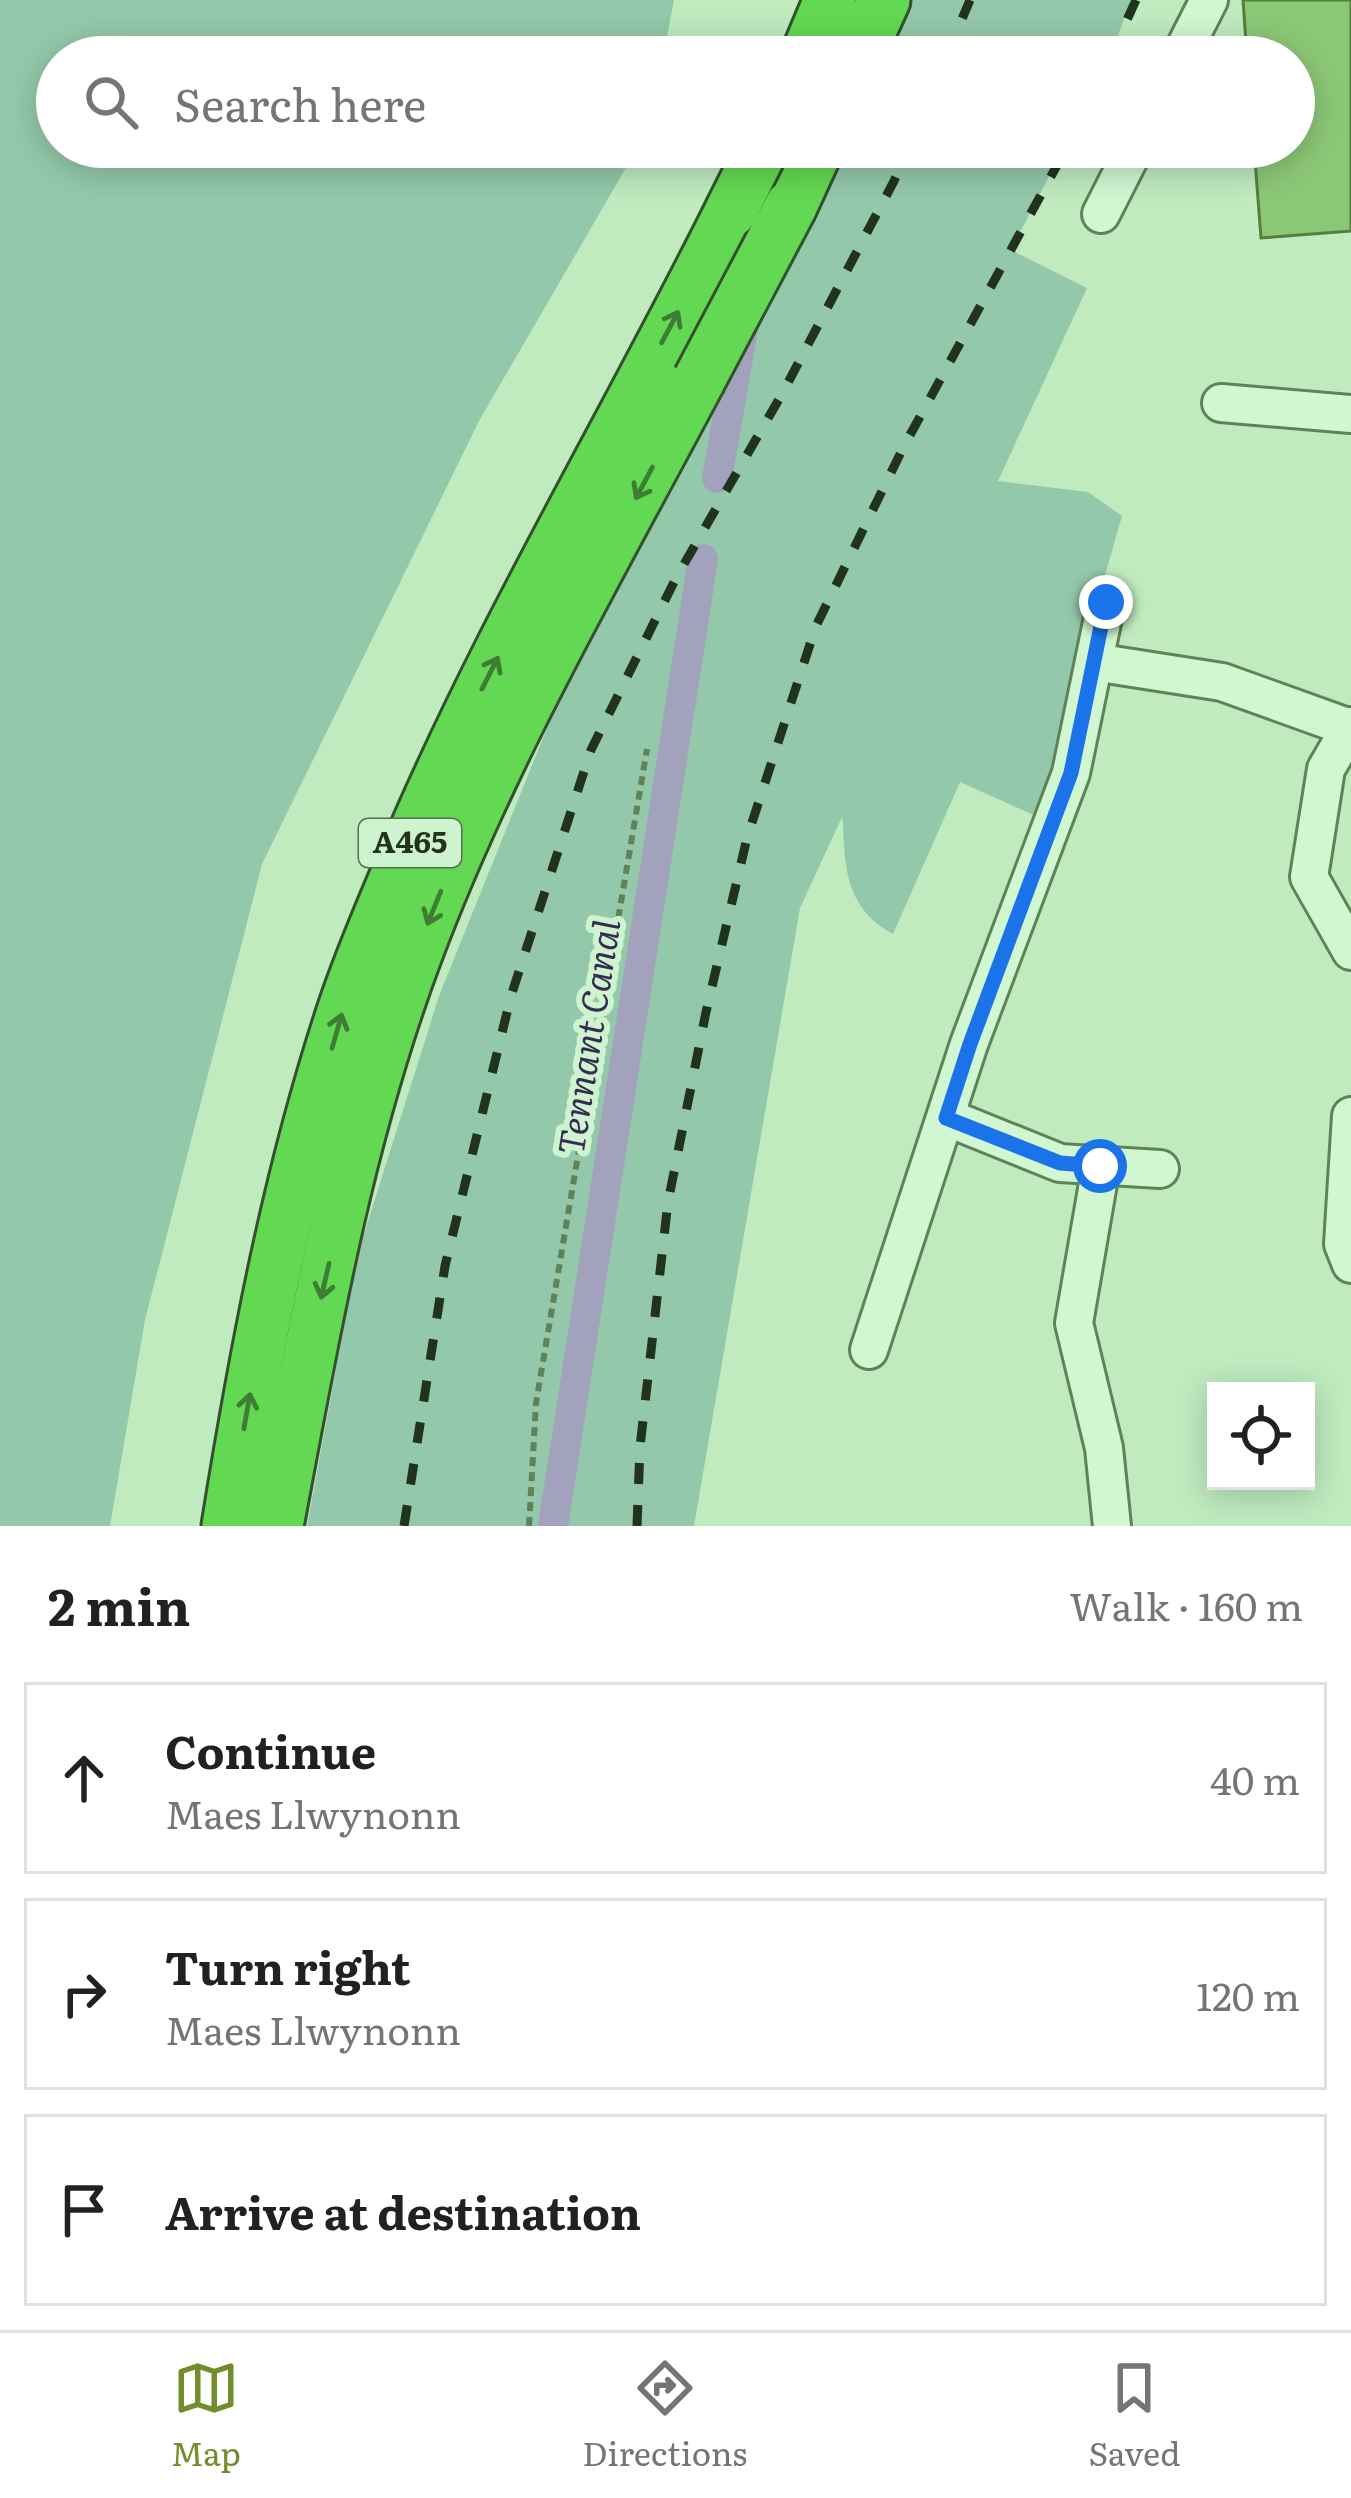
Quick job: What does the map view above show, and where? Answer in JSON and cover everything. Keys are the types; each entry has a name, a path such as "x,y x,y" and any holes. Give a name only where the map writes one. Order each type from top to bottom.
{"highway":[{"path":"815,36 830,0"},
{"path":"868,36 884,0"},
{"name":"A465","path":"228,1526 249,1396 296,1178 343,1012 376,923 458,737 562,528 752,168"},
{"name":"A465","path":"277,1526 313,1332 365,1112 416,953 467,827 531,696 808,168"}],"street":[{"path":"1190,36 1208,0"},
{"path":"1101,214 1124,168"},
{"path":"1221,404 1351,414"},
{"path":"868,1350 970,1044 1071,773 1106,602"},
{"path":"1094,662 1222,682 1350,727 1326,769 1309,877 1351,951"},
{"path":"1351,1116 1343,1244 1351,1264"},
{"path":"946,1118 1060,1163 1160,1169"},
{"path":"1100,1166 1074,1322 1104,1448 1112,1526"}],"path":[{"path":"529,1526 536,1402 647,749"}],"green space":[{"path":"0,0 674,0 667,36 36,36 36,168 626,168 479,421 262,864 145,1320 110,1526 0,1526"},
{"path":"909,0 1131,0 1118,36 891,36"},
{"path":"824,168 1053,168 1011,250 1087,288 998,481 1088,492 1122,516 1045,820 960,782 893,934 870,918 856,897 847,873 842,817 800,908 694,1526 307,1526 357,1256 439,996 576,656"}],"building":[{"path":"1243,0 1351,0 1351,231 1261,238 1256,168 1315,168 1315,36 1246,36"}],"waterway":[{"name":"Tennant Canal","path":"717,478 744,324"},
{"name":"Tennant Canal","path":"553,1526 703,559"}],"railway":[{"path":"955,36 970,0"},
{"path":"1120,36 1136,0"},
{"path":"404,1526 445,1266 511,996 591,750 676,578 782,394 900,168"},
{"path":"637,1526 640,1447 668,1202 747,838 816,626 904,446 1056,168"}],"route":[{"path":"1100,1166 1060,1163 946,1118 1071,773 1106,602"}]}
